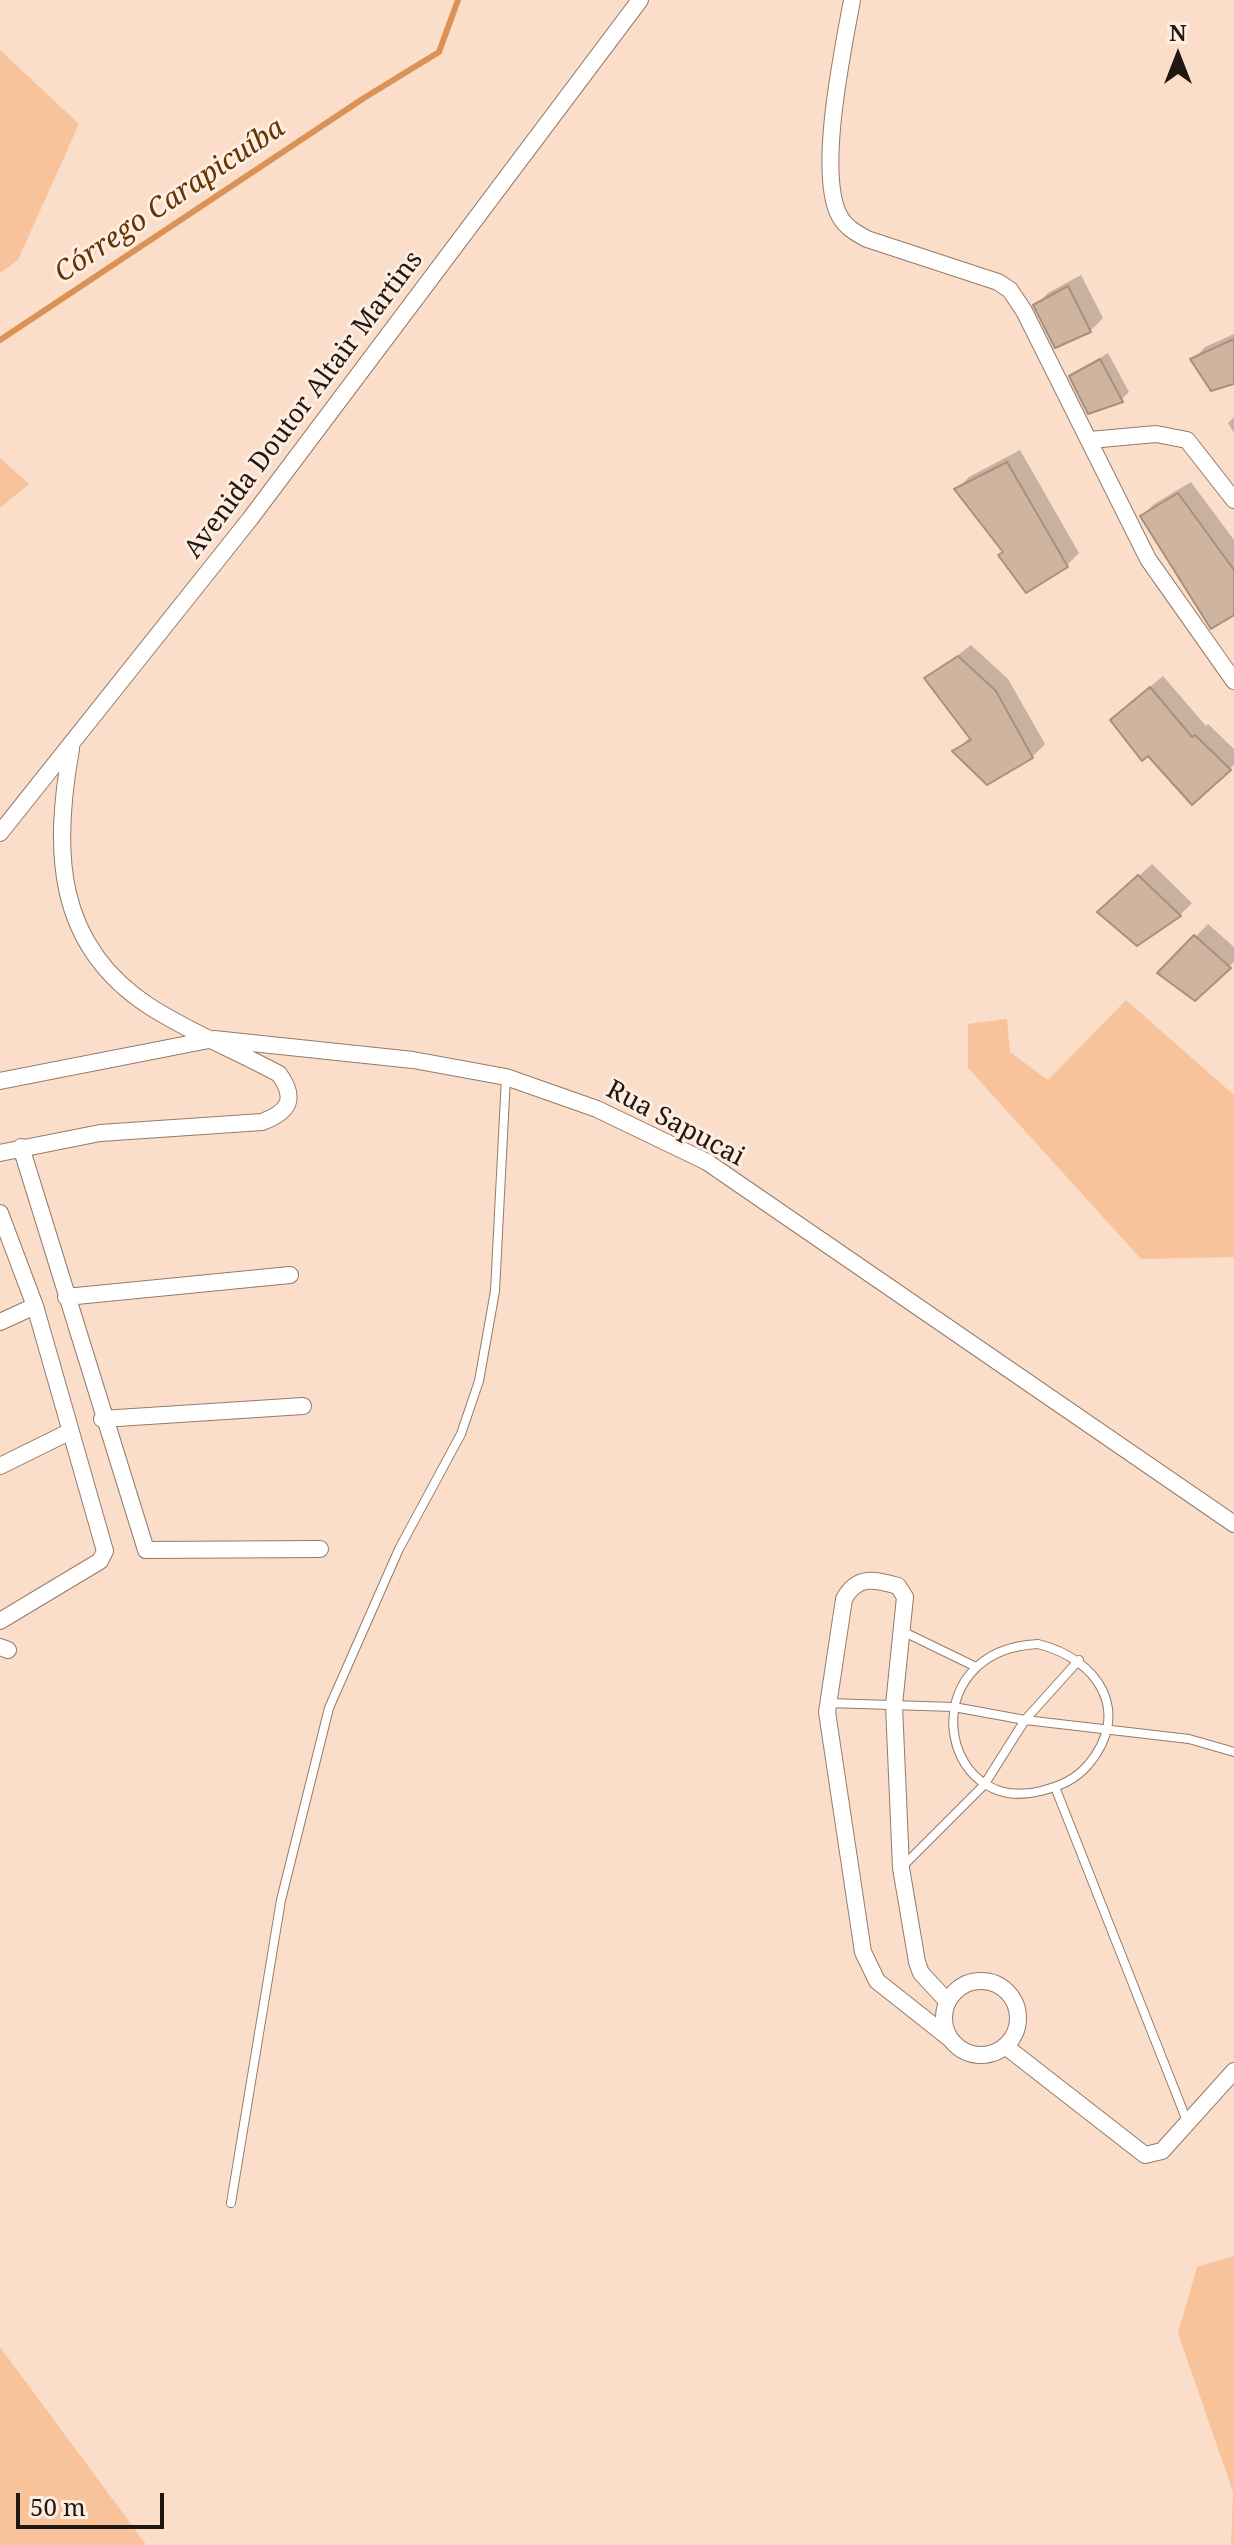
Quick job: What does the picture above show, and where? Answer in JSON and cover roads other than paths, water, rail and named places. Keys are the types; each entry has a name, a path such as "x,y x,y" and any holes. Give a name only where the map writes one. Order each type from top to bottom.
{"street":[{"name":"Avenida Doutor Altair Martins","path":"0,833 250,519 640,0"},
{"path":"852,0 839,71 831,162 834,198 840,217 851,230 867,239 974,273 1010,290 1090,440 1148,559 1234,681"},
{"path":"1090,440 1156,434 1187,440 1234,500"},
{"path":"0,1153 100,1133 262,1122 281,1115 289,1103 288,1086 279,1074 149,1006 109,973 86,944 70,908 62,859 62,800 71,746"},
{"name":"Rua Sapucai","path":"0,1081 214,1039 413,1060 506,1077 597,1109 707,1162 1234,1524"},
{"path":"21,1147 102,1419 146,1550 320,1549"},
{"path":"0,1213 35,1306 104,1555 100,1561 0,1621"},
{"path":"66,1297 290,1275"},
{"path":"0,1322 35,1306"},
{"path":"102,1419 303,1406"},
{"path":"0,1466 69,1432"},
{"path":"947,2001 921,1973 917,1962 901,1868 894,1705 907,1606 898,1586 864,1580 852,1586 844,1599 828,1703 828,1733 863,1952 877,1981 949,2038 969,2053 994,2053 1005,2046 1012,2038 1018,2015 1015,2004 1000,1986 978,1981 965,1984 947,2001 944,2026 949,2038"},
{"path":"1005,2046 1145,2155 1162,2151 1234,2071"}],"lane":[{"path":"231,2203 281,1900 329,1708 399,1549 461,1434 479,1381 495,1291 506,1077"},
{"path":"904,1632 974,1666"},
{"path":"1038,1644 1059,1649 1079,1660 1103,1690 1109,1728 1099,1750 1073,1779 1055,1787 1032,1793 1008,1793 984,1785 960,1752 954,1707 961,1685 974,1666 995,1652 1016,1645 1038,1644"},
{"path":"901,1868 984,1785 1025,1720 1079,1660"},
{"path":"828,1703 954,1707 1025,1720 1189,1739 1234,1752"},
{"path":"1055,1787 1187,2123"}],"waterway":[{"name":"Córrego Carapicuíba","path":"0,340 364,98 439,52 458,0"}]}
